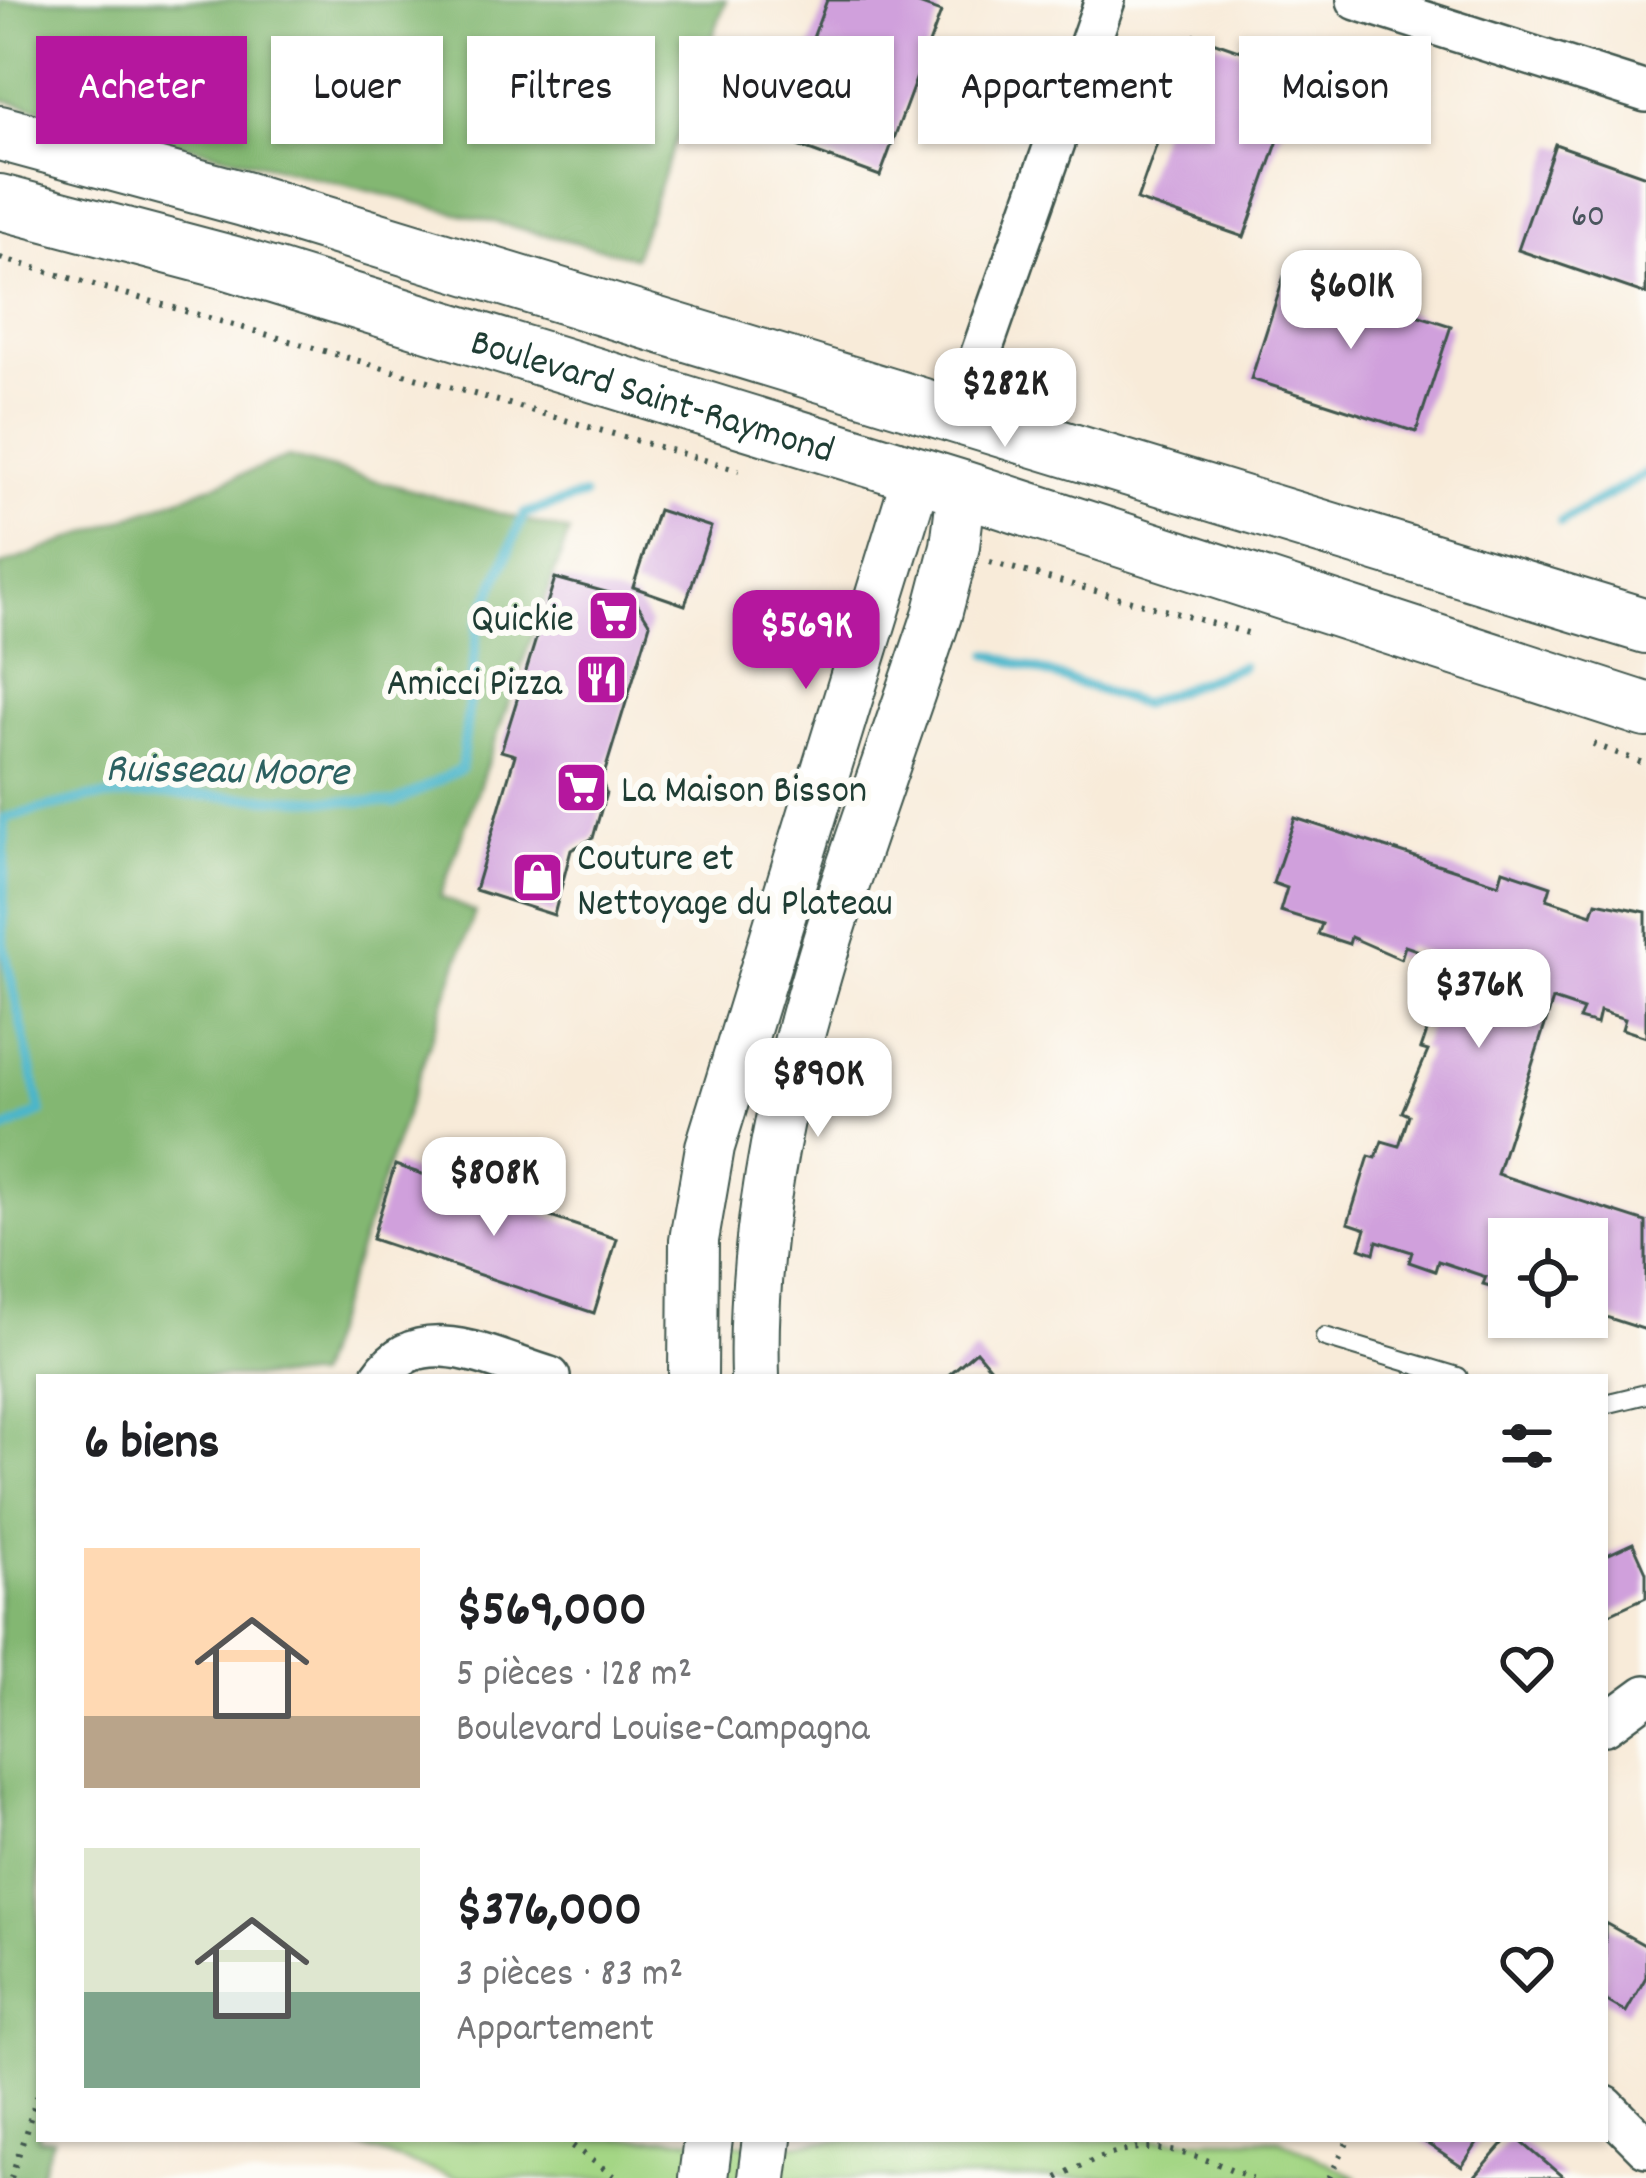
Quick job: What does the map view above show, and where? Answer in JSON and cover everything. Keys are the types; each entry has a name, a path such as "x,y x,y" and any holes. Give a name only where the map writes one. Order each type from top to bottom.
{"main road":[{"name":"Boulevard Saint-Raymond","path":"0,133 244,199 1646,626"},
{"name":"Boulevard Saint-Raymond","path":"0,202 231,263 1646,710"},
{"path":"939,483 958,416"}],"street":[{"path":"958,416 1105,0"},
{"path":"1357,0 1646,92"},
{"path":"692,1374 694,1240 710,1147 939,483"},
{"path":"754,1374 755,1299 778,1113 956,546 939,483"},
{"path":"384,1374 401,1353 427,1343 539,1374"},
{"path":"1608,1723 1646,1695"},
{"path":"1608,2109 1646,2147"},
{"path":"703,2178 708,2142"},
{"path":"762,2178 767,2142"}],"lane":[{"path":"1325,1337 1448,1374"},
{"path":"1608,1403 1646,1394"}],"path":[{"path":"0,258 394,369 613,438 754,474"},
{"path":"982,560 1261,636"},
{"path":"1582,741 1646,764"},
{"path":"11,2178 36,2100"},
{"path":"567,2142 617,2178"},
{"path":"1329,2178 1347,2142"},
{"path":"1057,2178 1120,2148 1153,2146 1201,2156 1252,2178"}],"green space":[{"path":"0,0 726,0 713,36 679,36 679,131 634,257 181,144 247,144 247,36 36,36 36,108 0,99"},
{"path":"288,457 569,532 440,897 475,912 316,1374 36,1374 36,2142 52,2142 39,2178 0,2178 0,566"},
{"path":"344,2142 725,2142 766,2146 815,2142 1285,2142 1359,2178 457,2178"}],"building":[{"path":"827,0 908,0 941,12 932,36 918,36 918,74 894,138 894,36 814,36"},
{"path":"1215,42 1239,50 1239,144 1277,144 1244,237 1137,200 1157,144 1215,144"},
{"path":"792,144 892,144 880,176"},
{"path":"1555,144 1646,176 1646,294 1518,250"},
{"path":"1285,273 1451,326 1416,432 1251,379"},
{"path":"658,510 711,527 685,605 633,587"},
{"path":"555,578 635,600 650,624 602,781 606,793 593,838 571,850 554,915 475,890 515,755 501,751"},
{"path":"1295,818 1499,884 1503,870 1551,886 1547,899 1592,914 1596,902 1646,912 1646,1037 1622,1029 1625,1019 1600,1011 1597,1024 1579,1019 1583,1010 1553,1000 1497,1174 1646,1222 1646,1330 1608,1318 1608,1218 1488,1218 1488,1285 1483,1284 1486,1277 1438,1261 1435,1271 1409,1262 1412,1252 1377,1241 1374,1253 1360,1248 1366,1229 1348,1223 1369,1156 1376,1158 1382,1141 1399,1146 1409,1115 1402,1112 1428,1051 1421,1049 1447,974 1424,967 1428,954 1405,946 1401,959 1351,937 1349,944 1318,934 1322,924 1280,911 1287,888 1273,883"},
{"path":"395,1165 617,1239 594,1313 372,1239"},
{"path":"976,1351 995,1374 950,1374"},
{"path":"1633,1543 1646,1572 1646,1597 1608,1615 1608,1555"},
{"path":"1608,1925 1646,1946 1646,1977 1626,2012 1608,2002"},
{"path":"1424,2142 1478,2142 1462,2167"},
{"path":"1505,2142 1522,2142 1564,2178 1474,2178"}],"waterway":[{"path":"1561,522 1646,474"},
{"name":"Ruisseau Moore","path":"0,1132 41,1112 3,943 5,818 88,798 161,794 394,803 461,769 478,625 524,514 583,496"},
{"path":"989,654 1141,704 1242,666"}],"place":[{"name":"Quickie","path":"613,616"},
{"name":"Amicci Pizza","path":"601,680"},
{"name":"La Maison Bisson","path":"582,787"},
{"name":"Couture et Nettoyage du Plateau","path":"538,877"}]}
